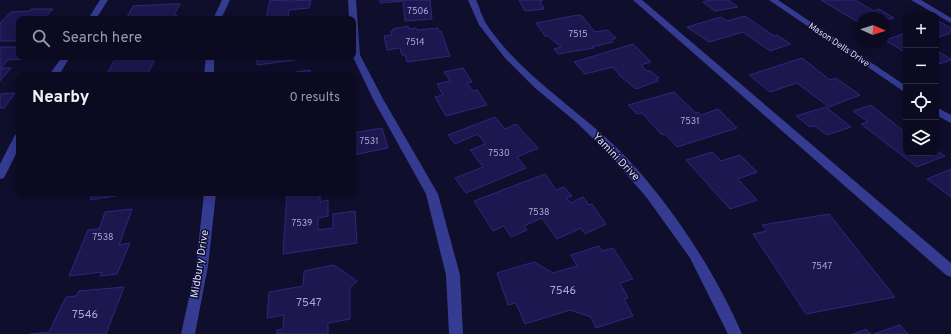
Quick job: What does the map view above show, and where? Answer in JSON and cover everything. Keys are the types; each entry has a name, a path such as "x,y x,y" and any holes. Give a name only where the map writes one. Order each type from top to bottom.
{"street":[{"path":"94,16 104,0"},
{"path":"218,16 226,0"},
{"path":"352,0 353,16"},
{"name":"Yamini Drive","path":"472,0 483,25 508,56 538,86 580,120 612,150 652,195 694,254 735,334"},
{"path":"637,0 951,271"},
{"name":"Mason Dells Drive","path":"772,0 903,88"},
{"path":"915,0 951,21"},
{"path":"356,54 378,99 432,194 453,275 456,334"},
{"path":"56,72 64,60"},
{"path":"209,72 210,60"},
{"path":"939,112 951,120"},
{"path":"0,175 16,144"},
{"name":"Midbury Drive","path":"188,334 202,266 210,196"}],"building":[{"path":"270,0 311,0 309,8 289,10 288,16 267,16"},
{"path":"380,0 430,0 432,19 405,21 403,1 380,3"},
{"path":"519,0 543,0 540,1 544,9 525,11"},
{"path":"708,0 728,0 738,7 715,11 703,2"},
{"path":"821,0 855,0 874,11 879,9 884,12 855,12 855,20"},
{"path":"180,4 174,15 176,16 128,16 133,6"},
{"path":"31,9 53,9 47,16 16,16 16,41 0,41 0,23 11,12 30,11"},
{"path":"578,15 582,16 595,32 607,30 616,38 611,40 613,42 592,47 594,48 558,54 554,49 561,47 548,36 545,36 536,23"},
{"path":"745,16 774,36 777,35 791,44 770,51 743,32 709,42 687,27 721,17 727,21"},
{"path":"939,22 951,28 951,33 939,37"},
{"path":"408,26 409,29 416,28 417,30 438,28 439,32 441,31 450,56 407,62 405,55 402,55 400,48 387,50 384,36 392,35 391,31 393,31 393,29"},
{"path":"903,34 903,51 891,44 891,38"},
{"path":"633,44 651,62 641,65 647,71 650,71 659,78 656,79 658,81 636,89 620,76 613,67 585,74 574,62"},
{"path":"0,47 16,47 16,59 8,60 1,68 11,68 0,81"},
{"path":"939,52 951,59 939,64"},
{"path":"802,58 830,80 836,78 860,95 829,107 797,83 770,92 749,75"},
{"path":"114,60 154,60 148,72 108,72"},
{"path":"257,60 295,60 257,65"},
{"path":"463,68 472,82 467,83 473,91 477,90 487,105 446,116 435,97 443,95 437,84 450,81 444,72"},
{"path":"310,70 310,72 295,72"},
{"path":"674,92 696,113 698,112 701,115 718,109 737,128 677,147 665,134 662,135 642,113 637,114 628,105"},
{"path":"15,93 4,108 0,108 0,94"},
{"path":"871,105 903,131 903,156 939,156 939,152 945,156 917,167 861,124 868,122 853,111"},
{"path":"826,107 851,127 827,135 815,126 810,127 796,116"},
{"path":"495,117 505,129 516,124 538,148 517,157 526,168 466,193 455,178 483,167 470,150 485,144 478,134 455,144 448,135"},
{"path":"382,128 388,148 356,154 356,132"},
{"path":"712,152 721,161 740,155 757,172 738,179 757,200 730,209 686,160"},
{"path":"951,169 951,197 927,179"},
{"path":"545,174 556,190 564,187 572,196 566,198 571,203 583,197 589,205 592,204 606,224 585,234 581,228 557,239 542,218 524,226 527,230 511,237 504,226 493,231 474,201"},
{"path":"91,196 115,196 90,200"},
{"path":"287,196 320,196 320,202 328,200 328,216 318,218 318,230 333,228 333,214 355,211 357,243 283,254"},
{"path":"132,209 119,245 130,243 117,274 100,276 102,272 69,276 88,230 99,229 105,212"},
{"path":"829,214 895,297 806,314 753,234 767,231 762,225"},
{"path":"599,246 602,251 613,248 633,279 620,283 628,298 624,299 633,316 596,328 591,317 570,310 525,324 516,303 508,305 497,273 534,262 553,273 577,266 571,255"},
{"path":"334,265 357,281 350,288 350,319 328,323 328,334 277,334 277,330 283,329 284,315 267,318 269,292 303,286 304,271"},
{"path":"124,287 106,334 30,334 49,332 66,297 76,296 79,291"},
{"path":"900,325 908,334 874,334"},
{"path":"866,329 871,334 853,334"}]}
